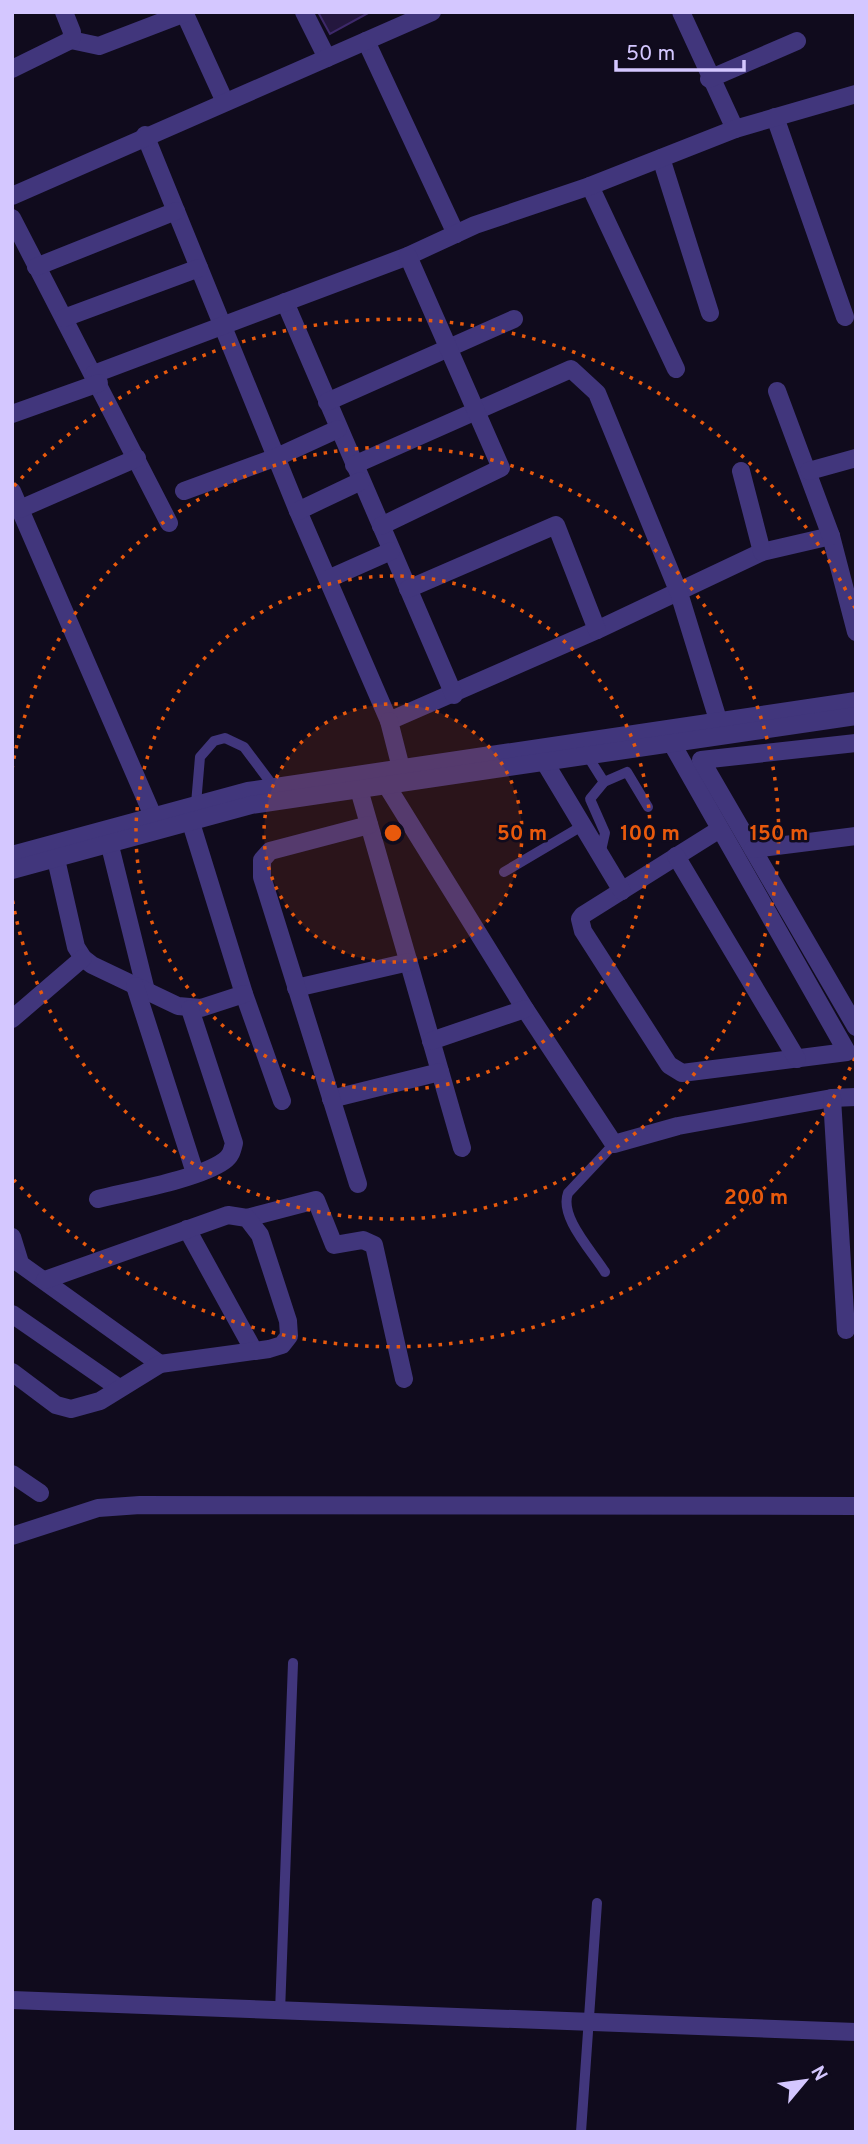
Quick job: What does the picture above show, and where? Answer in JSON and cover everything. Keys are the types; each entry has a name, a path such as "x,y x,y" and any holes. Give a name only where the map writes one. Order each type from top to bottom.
{"street":[{"path":"64,12 72,32 71,40"},
{"path":"304,12 327,58"},
{"path":"12,196 145,135 366,41 402,18 432,12"},
{"path":"681,12 709,79 734,129"},
{"path":"12,69 71,40 99,46 184,13 225,102"},
{"path":"366,41 456,234"},
{"path":"709,79 797,41"},
{"path":"12,414 222,325 408,256 456,234 590,186 734,129 856,94"},
{"path":"775,117 845,317"},
{"path":"145,135 298,511 389,721 401,768"},
{"path":"661,158 710,313"},
{"path":"590,186 676,369"},
{"path":"36,267 176,211"},
{"path":"12,218 169,523"},
{"path":"381,526 501,468 446,349 408,256"},
{"path":"64,318 199,268"},
{"path":"285,302 454,695"},
{"path":"327,402 513,319"},
{"path":"298,511 358,473 475,410 571,369 597,393 679,593 719,723"},
{"path":"778,391 831,536 856,632"},
{"path":"184,491 277,457 338,429"},
{"path":"20,509 137,458"},
{"path":"809,471 856,458"},
{"path":"741,471 762,552"},
{"path":"12,491 153,816"},
{"path":"408,589 556,525 597,630"},
{"path":"389,721 454,695 679,593 762,552 831,536"},
{"path":"328,579 391,551"},
{"path":"383,778 401,768 856,701"},
{"path":"12,870 54,849 153,816 251,805 383,778 544,761 856,716"},
{"path":"671,742 847,1052 682,1073 669,1065 580,925 583,915 720,829"},
{"path":"856,743 701,760 856,1027"},
{"path":"544,761 622,891"},
{"path":"383,778 525,1009 614,1144 678,1126 832,1098 856,1097"},
{"path":"12,855 109,842 191,810 274,787 357,782"},
{"path":"357,782 462,1148"},
{"path":"191,810 244,994 282,1101"},
{"path":"358,1184 262,877 262,860 270,851 369,825"},
{"path":"753,849 856,836"},
{"path":"109,842 140,988 195,1173"},
{"path":"54,849 76,947 92,965 190,1009 244,994"},
{"path":"676,856 797,1059"},
{"path":"12,1019 83,958"},
{"path":"296,988 409,962"},
{"path":"98,1199 195,1173 222,1163 231,1155 234,1143 190,1009"},
{"path":"431,1041 525,1009"},
{"path":"331,1099 440,1072"},
{"path":"832,1098 846,1330"},
{"path":"45,1280 228,1215 247,1218 316,1200 334,1245 363,1240 374,1245 404,1379"},
{"path":"12,1372 56,1405 71,1409 93,1404 160,1364 282,1345 289,1336 288,1321 260,1235 247,1218"},
{"path":"187,1230 254,1351"},
{"path":"12,1237 16,1260 160,1364"},
{"path":"12,1314 119,1388"},
{"path":"12,1474 40,1493"},
{"path":"12,1536 98,1508 140,1505 856,1506"},
{"path":"12,2000 856,2032"}],"lane":[{"path":"191,810 200,757 214,741 225,738 244,747 274,787"},
{"path":"587,755 604,782"},
{"path":"600,855 605,833 590,799 604,782 627,772 648,807"},
{"path":"504,873 582,826"},
{"path":"605,1272 568,1214 565,1202 568,1193 614,1144"},
{"path":"280,2012 293,1663"},
{"path":"580,2132 597,1903"}],"building":[{"path":"318,12 370,12 330,34"}]}
